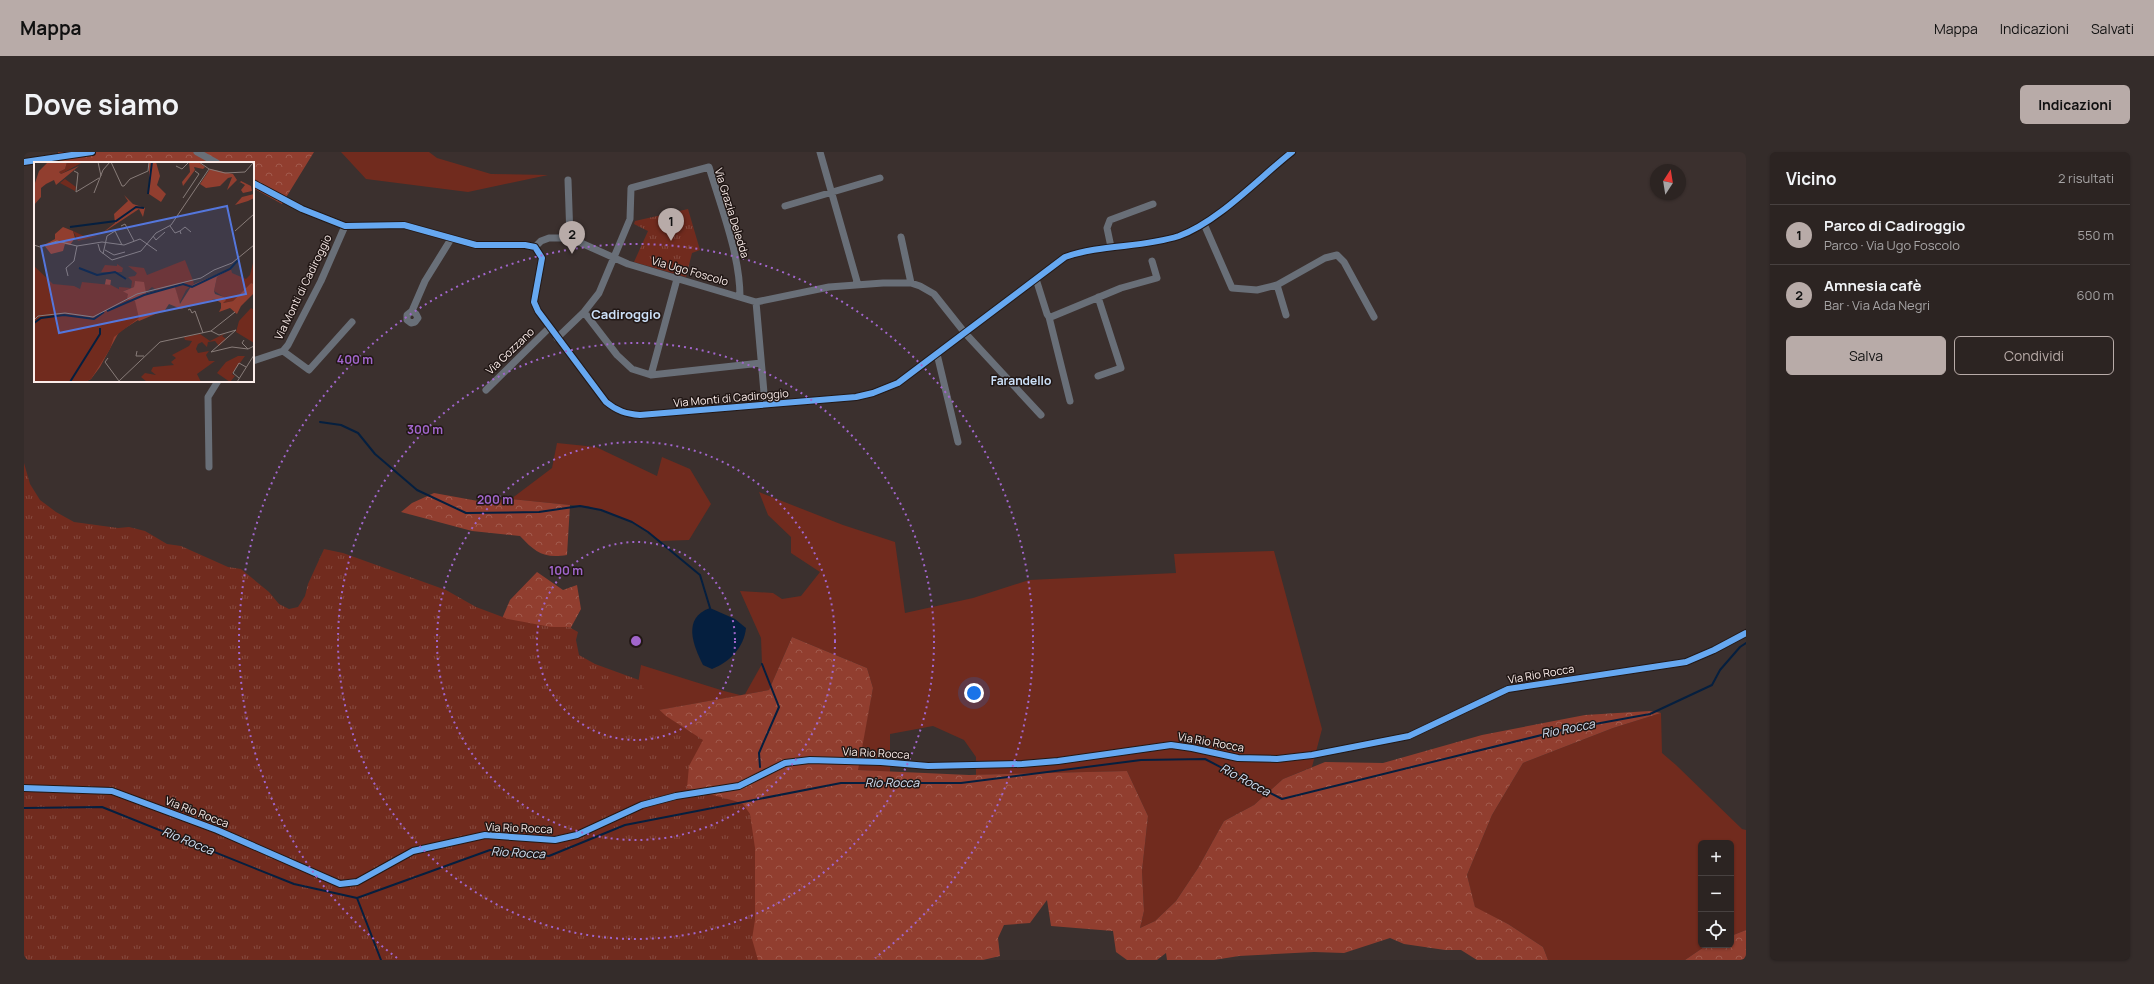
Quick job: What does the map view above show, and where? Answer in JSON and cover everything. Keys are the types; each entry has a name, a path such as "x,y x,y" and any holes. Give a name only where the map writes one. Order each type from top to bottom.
{"street":[{"path":"24,162 92,152"},
{"path":"197,152 215,162"},
{"path":"820,152 858,285"},
{"name":"Via Monti di Cadiroggio","path":"254,184 302,209 346,226 404,225 451,239 487,246 525,245 535,247 542,258 534,302 538,312 606,402 615,409 628,414 672,413 856,397 873,393 898,383 1066,257 1091,249 1159,241 1180,236 1204,224 1292,152"},
{"name":"Via Grazia Deledda","path":"614,258 630,219 631,188 709,167 734,254 740,285 740,297"},
{"path":"785,206 880,178"},
{"path":"535,247 541,241 549,238 570,238 568,180"},
{"path":"1111,246 1107,228 1110,220 1153,204"},
{"path":"1204,224 1232,288 1257,290 1277,285 1325,258 1337,255 1344,262 1374,317"},
{"name":"Via Monti di Cadiroggio","path":"254,361 283,351 288,345 321,281 346,226"},
{"path":"901,237 911,283"},
{"name":"Via Ugo Foscolo","path":"570,238 628,264 756,302"},
{"path":"412,311 428,275 451,239"},
{"path":"557,338 584,312 599,293 614,258"},
{"path":"1049,317 1098,297 1157,278 1152,261"},
{"path":"651,375 677,279"},
{"path":"1036,279 1049,317 1070,401"},
{"path":"765,404 756,302 822,288 911,283 926,288 934,294 965,333 1041,415"},
{"path":"1277,285 1286,315"},
{"path":"1098,297 1121,368 1098,376"},
{"path":"584,312 617,355 632,369 651,375 761,363"},
{"path":"283,351 309,370 352,322"},
{"name":"Via Gozzano","path":"486,390 549,328"},
{"path":"937,354 958,442"},
{"path":"209,467 208,397 217,382"},
{"name":"Via Rio Rocca","path":"24,788 112,791 217,830 340,884 349,884 357,882 413,851 485,835 555,840 577,835 642,805 676,796 739,786 785,763 791,762 810,760 881,762 928,766 1022,764 1058,761 1171,745 1238,758 1276,759 1312,755 1409,736 1508,689 1686,662 1746,634"}],"green space":[{"path":"58,152 314,152 282,204 254,189 254,162 58,162"},
{"path":"341,152 429,152 437,158 491,174 548,175 468,192 366,179"},
{"path":"688,209 700,250 692,253 686,277 634,262 648,231 634,224 635,221"},
{"path":"557,443 596,447 657,476 662,457 690,469 711,504 689,540 661,541 632,522 588,506 511,499 552,468"},
{"path":"24,463 30,484 40,500 56,512 74,522 118,528 129,527 145,531 167,544 181,546 228,567 241,569 269,592 279,604 289,609 298,607 305,596 308,584 324,549 343,553 446,590 476,607 508,619 551,627 569,627 578,632 576,640 579,655 595,664 639,680 650,701 666,716 703,740 689,766 687,788 743,804 750,814 755,848 755,920 752,939 758,960 24,960"},
{"path":"759,492 843,525 895,542 905,613 973,598 1029,580 1176,573 1174,554 1274,551 1322,729 1312,767 1283,779 1254,805 1224,821 1198,868 1176,901 1155,921 1140,928 1144,911 1142,871 1148,816 1127,771 976,775 976,757 964,740 933,726 890,734 890,772 857,770 873,688 867,668 792,637 769,690 745,694 762,664 761,638 740,591 773,593 782,599 801,596 820,572 791,553 791,537 768,515"},
{"path":"434,493 478,501 511,499 570,505 567,555 552,556 540,553 520,536 472,531 401,512 412,503"},
{"path":"537,572 563,590 577,585 581,609 562,644 625,716 769,690 792,637 867,668 873,688 858,770 969,775 1127,771 1148,816 1142,871 1144,911 1140,928 1155,921 1176,901 1198,868 1224,821 1254,805 1283,779 1325,762 1383,763 1482,735 1585,715 1650,711 1661,713 1613,728 1523,763 1492,815 1467,875 1475,907 1508,924 1543,947 1548,960 1477,960 1461,950 1445,950 1404,944 1390,938 1344,953 1314,952 1239,956 1214,960 1167,960 1166,953 1157,960 1127,960 1116,952 1113,931 1051,926 1047,900 1030,923 1004,925 998,938 1000,956 983,960 24,960 501,621 510,600"},
{"path":"641,665 741,695 626,716 635,702"},
{"path":"1661,713 1662,753 1742,829 1746,830 1746,930 1734,935 1734,840 1698,840 1698,948 1703,948 1685,960 1548,960 1543,947 1508,924 1475,908 1467,875 1492,815 1523,763 1613,728"},
{"path":"1746,930 1746,960 1685,960 1703,948 1734,948 1734,935"}],"water":[{"path":"710,608 735,619 746,628 745,635 735,653 725,662 712,669 703,665 693,641 692,633 696,618 701,612"}],"waterway":[{"path":"320,422 341,425 358,433 375,454 417,490 466,513 539,512 580,506 601,510 632,522 648,532 700,575 710,608"},
{"name":"Rio Rocca","path":"24,808 102,807 294,884 357,898 490,850 549,856 625,825 841,783 961,783 1141,760 1205,759 1282,799 1562,730 1650,714 1712,685 1720,670 1740,647 1746,643"},
{"path":"760,767 759,753 779,707 762,664"},
{"path":"357,898 381,960"}],"cycle path":[{"path":"24,162 92,152"},
{"path":"254,184 302,209 345,226 404,225 476,245 525,245 535,247 542,258 534,302 538,311 606,402 622,412 640,415 856,397 873,393 898,383 1065,257 1093,250 1151,243 1179,236 1208,221 1223,210 1292,152"},
{"path":"24,788 112,791 217,830 340,884 357,882 413,851 485,835 555,840 577,835 642,805 676,796 739,786 785,763 810,760 881,762 928,766 1022,764 1058,761 1171,745 1238,758 1277,759 1312,755 1409,736 1508,689 1686,662 1714,650 1746,633"}],"place":[{"name":"Parco di Cadiroggio","path":"671,241"},
{"name":"Amnesia cafè","path":"572,254"}],"district":[{"name":"Cadiroggio","path":"626,314"},
{"name":"Farandello","path":"1021,381"}]}
